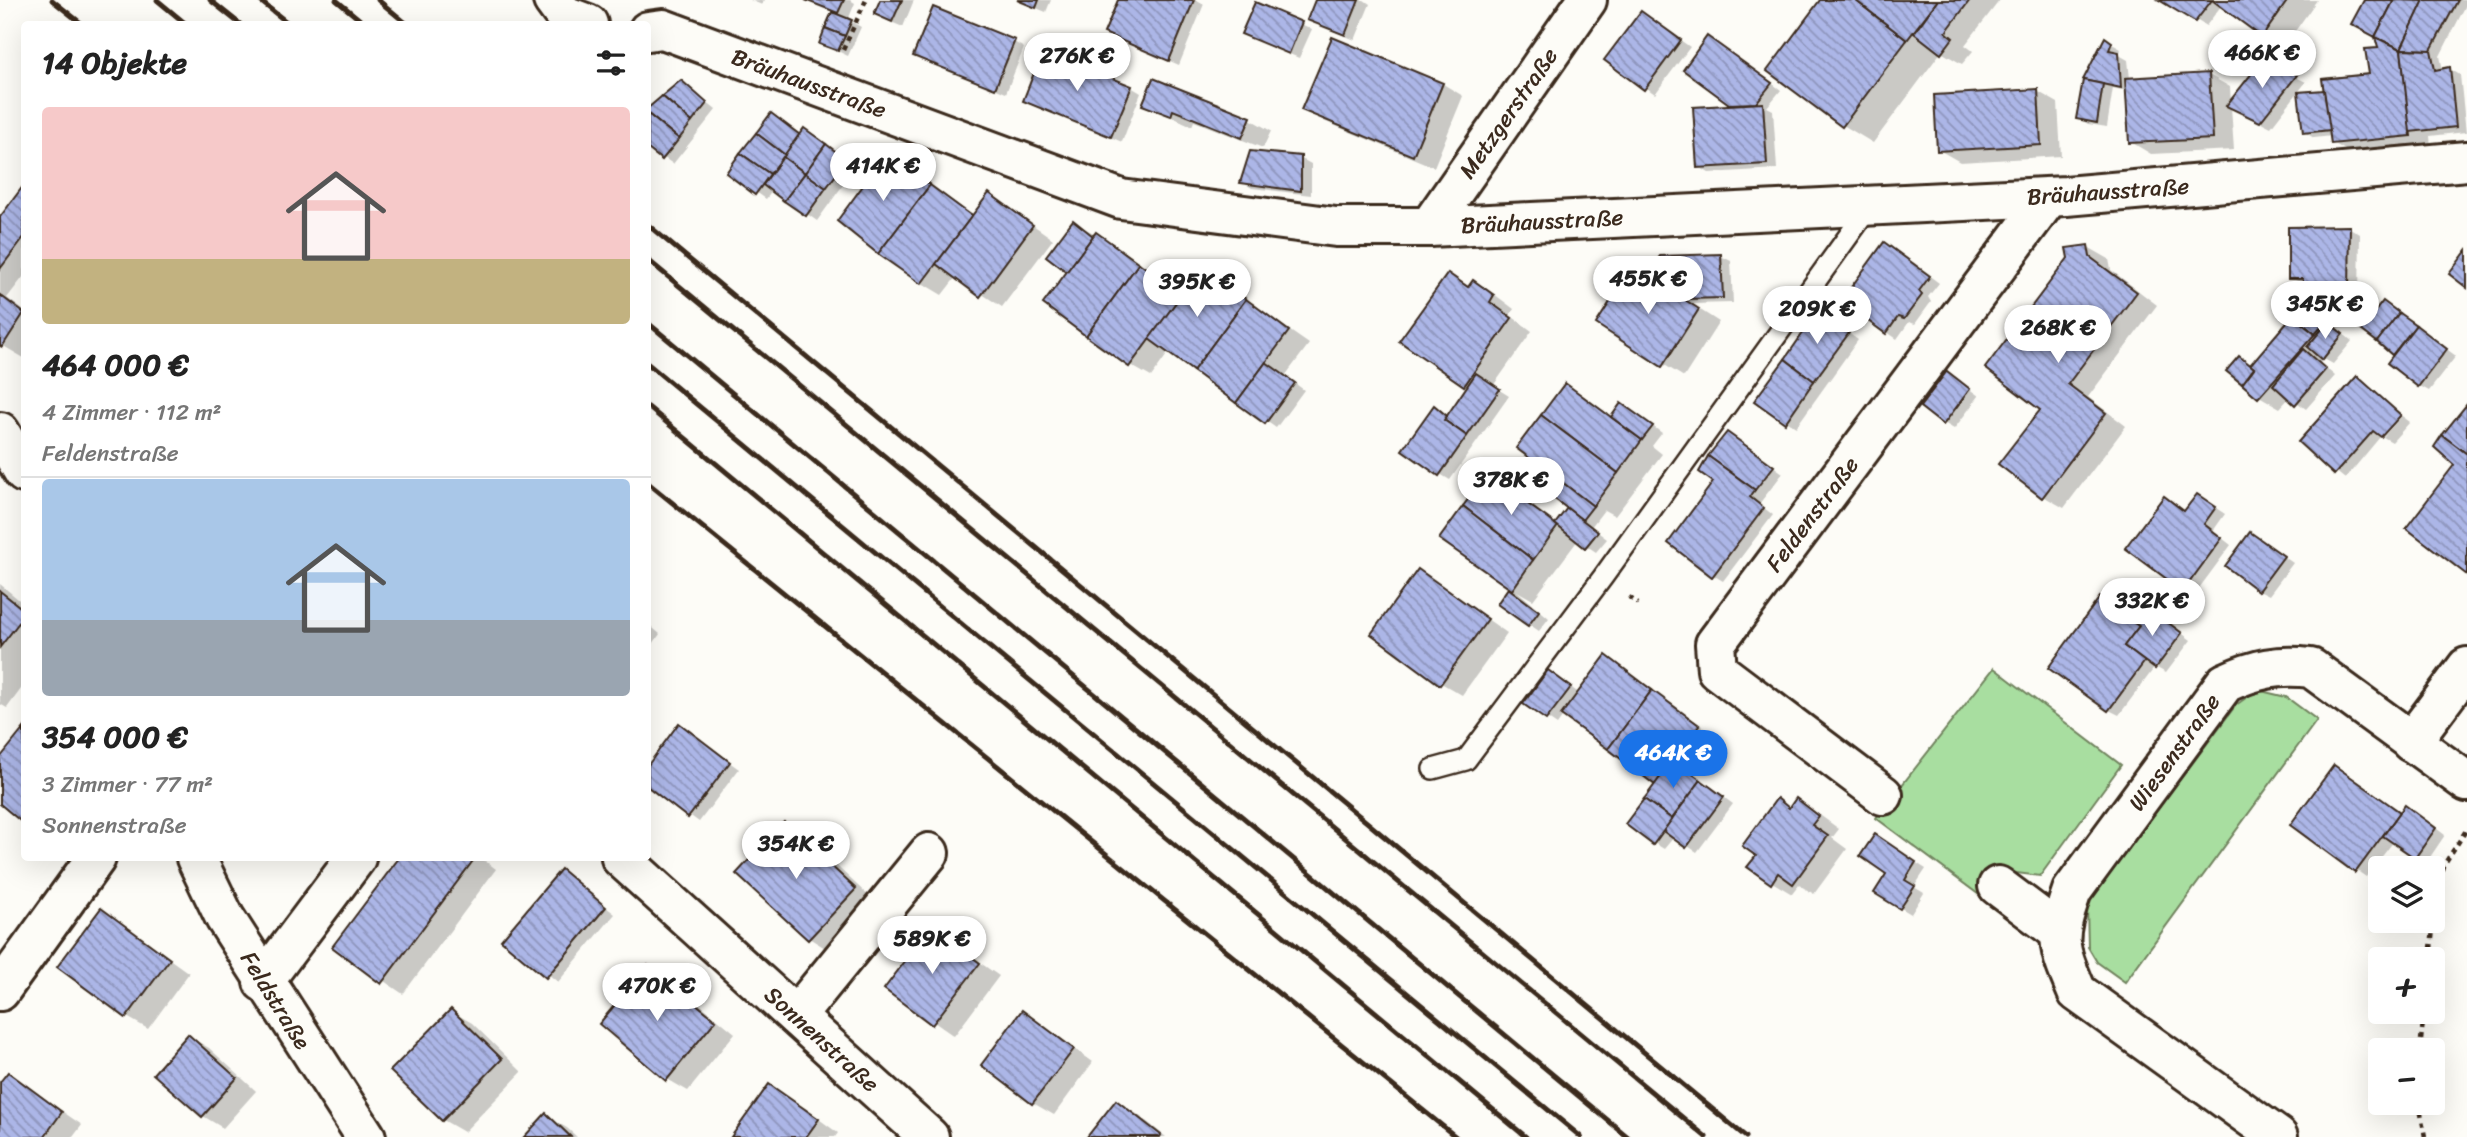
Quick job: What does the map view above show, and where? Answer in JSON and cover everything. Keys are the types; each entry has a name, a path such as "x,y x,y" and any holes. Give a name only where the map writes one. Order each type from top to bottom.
{"street":[{"path":"553,0 564,15 580,21"},
{"name":"Metzgerstraße","path":"1429,227 1587,0"},
{"name":"Bräuhausstraße","path":"651,31 663,29 1121,199 1336,226 1429,227 2049,197 2467,161"},
{"name":"Feldenstraße","path":"1883,795 1717,670 1715,644 2049,197"},
{"path":"0,432 21,468"},
{"name":"Wiesenstraße","path":"2058,931 2072,891 2225,683 2250,671 2283,665 2311,668 2467,782"},
{"path":"2411,741 2467,667"},
{"path":"796,1016 929,853"},
{"path":"0,991 94,861"},
{"name":"Feldstraße","path":"197,861 225,918 263,982 366,1137"},
{"path":"263,982 354,861"},
{"name":"Sonnenstraße","path":"624,861 929,1137"},
{"path":"1998,886 2058,931 2065,963 2077,992 2278,1137"}],"lane":[{"path":"1433,769 1466,760 1603,578 1871,205"}],"path":[{"path":"826,89 866,0"},
{"path":"2431,947 2437,888 2445,863 2467,829"},
{"path":"2421,1115 2425,1137"}],"green space":[{"path":"1994,668 2121,765 2040,876 2001,871 1982,897 1876,818"},
{"path":"2257,690 2286,697 2317,720 2125,982 2097,962 2088,947 2087,904 2236,705"}],"building":[{"path":"805,0 844,0 838,13"},
{"path":"880,0 902,0 892,22 874,14"},
{"path":"1017,0 1039,0 1036,8"},
{"path":"1118,0 1194,0 1169,61 1104,33"},
{"path":"1315,0 1359,0 1345,35 1307,20"},
{"path":"1820,0 1855,0 1907,40 1842,127 1767,71"},
{"path":"1855,0 1938,0 1907,40"},
{"path":"1938,0 1970,0 1946,32 1953,38 1941,54 1914,33"},
{"path":"2159,0 2212,0 2195,22"},
{"path":"2212,0 2288,0 2262,37"},
{"path":"2364,0 2394,0 2375,37 2351,24"},
{"path":"2394,0 2424,1 2401,49 2375,37"},
{"path":"2424,0 2458,0 2431,50 2401,49"},
{"path":"1255,2 1302,22 1289,54 1241,34"},
{"path":"933,7 1015,40 995,89 913,56"},
{"path":"1641,11 1681,40 1644,90 1604,60"},
{"path":"832,12 852,20 845,36 825,28"},
{"path":"825,28 845,36 838,51 819,44"},
{"path":"1707,36 1772,83 1756,103 1729,104 1683,70"},
{"path":"1332,37 1443,83 1413,156 1301,110"},
{"path":"2105,37 2112,42 2109,50 2119,52 2121,88 2083,80"},
{"path":"2375,37 2401,49 2411,136 2331,144 2322,79 2369,74 2365,49 2378,48"},
{"path":"2401,49 2431,50 2435,70 2450,67 2456,127 2410,132"},
{"path":"1043,50 1132,86 1111,137 1023,101"},
{"path":"2264,58 2297,75 2260,122 2226,106"},
{"path":"2209,73 2213,139 2129,143 2125,78"},
{"path":"1153,78 1251,117 1242,138 1173,110 1171,116 1142,105"},
{"path":"681,80 707,103 692,122 662,96"},
{"path":"2083,80 2103,84 2097,123 2076,119"},
{"path":"2038,89 2041,145 1937,151 1934,95"},
{"path":"2324,90 2330,130 2303,133 2298,92"},
{"path":"662,96 692,122 679,139 651,116 651,105"},
{"path":"1763,103 1767,164 1697,168 1693,107"},
{"path":"771,113 800,135 785,155 756,133"},
{"path":"651,116 679,139 662,160 651,151"},
{"path":"804,128 826,144 805,173 783,157"},
{"path":"756,133 785,155 770,174 740,153"},
{"path":"826,144 847,160 826,188 805,173"},
{"path":"1250,151 1301,156 1301,191 1240,183"},
{"path":"740,153 770,174 755,195 726,173"},
{"path":"887,153 930,185 878,254 837,221"},
{"path":"783,157 805,173 784,201 763,185"},
{"path":"805,173 826,188 806,216 784,201"},
{"path":"930,185 972,216 921,284 878,254"},
{"path":"21,189 21,241 0,269 0,217"},
{"path":"989,193 1033,225 980,297 936,264"},
{"path":"1073,220 1093,236 1067,272 1046,256"},
{"path":"2350,226 2349,290 2328,314 2303,294 2303,279 2288,279 2288,227"},
{"path":"1096,232 1139,263 1086,336 1043,304"},
{"path":"1884,242 1930,276 1919,291 1922,295 1904,319 1898,317 1886,334 1841,301"},
{"path":"2088,245 2090,257 2137,292 2068,384 2106,413 2042,498 1998,464 2040,410 1985,368 2068,258 2066,248"},
{"path":"2467,250 2467,288 2449,274"},
{"path":"1721,254 1723,298 1685,299 1647,275 1660,256"},
{"path":"1139,263 1182,295 1129,367 1086,336"},
{"path":"1633,266 1699,309 1662,367 1596,324"},
{"path":"1202,267 1246,299 1193,371 1149,339"},
{"path":"1448,273 1468,287 1473,280 1494,295 1490,302 1512,318 1464,386 1399,341"},
{"path":"2303,294 2330,317 2315,334 2288,311"},
{"path":"0,295 21,311 21,318 2,347"},
{"path":"1246,299 1289,331 1236,403 1193,371"},
{"path":"2383,301 2399,313 2377,342 2361,330"},
{"path":"1819,310 1849,333 1814,381 1785,359"},
{"path":"2399,313 2416,325 2392,355 2377,342"},
{"path":"2292,316 2315,334 2258,398 2242,384 2254,368 2250,365"},
{"path":"2328,322 2343,334 2322,360 2307,347"},
{"path":"2416,325 2447,349 2418,387 2387,363"},
{"path":"2303,349 2326,369 2295,405 2273,385"},
{"path":"2239,356 2254,368 2242,384 2226,371"},
{"path":"1785,359 1814,381 1785,423 1754,401"},
{"path":"1266,362 1295,383 1265,424 1236,403"},
{"path":"1947,371 1970,389 1943,425 1920,407"},
{"path":"1476,373 1500,389 1467,436 1444,420"},
{"path":"2357,376 2401,415 2381,437 2373,431 2334,475 2298,442"},
{"path":"1565,383 1642,440 1618,473 1541,415"},
{"path":"1621,403 1653,426 1642,440 1611,417"},
{"path":"2467,404 2467,454 2442,435"},
{"path":"1434,405 1447,416 1444,420 1467,436 1439,476 1402,450"},
{"path":"1541,415 1618,473 1593,506 1516,448"},
{"path":"1727,432 1774,466 1755,490 1708,456"},
{"path":"2442,435 2467,454 2467,575 2406,528 2454,465 2434,447"},
{"path":"1708,456 1755,490 1750,497 1764,508 1712,577 1668,543 1713,482 1699,472"},
{"path":"1487,474 1558,526 1533,560 1463,506"},
{"path":"1562,482 1593,506 1582,520 1551,496"},
{"path":"2197,494 2216,507 2204,524 2222,538 2183,591 2125,548 2164,496 2184,511"},
{"path":"1463,506 1533,560 1512,590 1439,539"},
{"path":"1567,508 1598,532 1585,548 1555,524"},
{"path":"2250,532 2284,556 2258,591 2225,566"},
{"path":"1418,569 1488,619 1440,685 1371,634"},
{"path":"1508,588 1539,611 1528,626 1497,604"},
{"path":"0,591 21,608 21,620 0,647"},
{"path":"2100,597 2139,626 2124,646 2145,661 2108,711 2048,668"},
{"path":"2146,606 2182,633 2155,669 2124,646 2139,626 2134,623"},
{"path":"1606,655 1652,690 1608,749 1561,715"},
{"path":"1548,670 1571,687 1546,720 1523,704"},
{"path":"1652,690 1699,725 1655,785 1608,749"},
{"path":"679,723 730,762 688,818 651,789 651,761"},
{"path":"21,732 21,822 0,804 0,758"},
{"path":"1673,760 1701,780 1672,819 1644,799"},
{"path":"2334,765 2400,812 2355,873 2290,825"},
{"path":"1701,780 1724,797 1686,848 1663,831"},
{"path":"1777,798 1789,808 1796,798 1819,816 1812,825 1828,836 1793,884 1778,873 1771,884 1747,867 1756,856 1742,846"},
{"path":"1644,799 1672,819 1653,845 1625,824"},
{"path":"2405,805 2436,828 2416,856 2412,856 2383,836"},
{"path":"784,822 856,889 808,940 736,874"},
{"path":"1875,834 1916,862 1905,880 1915,886 1900,909 1874,893 1886,874 1860,856"},
{"path":"397,861 473,861 381,984 332,947"},
{"path":"561,869 606,907 546,978 501,940"},
{"path":"101,908 170,959 126,1018 57,967"},
{"path":"931,927 980,963 932,1025 884,989"},
{"path":"648,965 716,1020 666,1081 599,1024"},
{"path":"451,1009 502,1059 442,1121 390,1071"},
{"path":"1022,1010 1074,1049 1032,1104 981,1065"},
{"path":"188,1034 237,1078 202,1117 153,1074"},
{"path":"8,1072 62,1112 44,1137 0,1137 0,1082"},
{"path":"769,1084 819,1119 806,1137 731,1137"},
{"path":"1116,1100 1161,1135 1160,1137 1087,1137"},
{"path":"546,1113 571,1137 524,1137"}],"railway":[{"path":"52,0 78,21"},
{"path":"157,0 182,21"},
{"path":"210,0 236,21"},
{"path":"259,0 285,21"},
{"path":"336,0 361,21"},
{"path":"378,0 403,21"},
{"path":"651,227 1746,1137"},
{"path":"651,262 1706,1137"},
{"path":"651,325 1628,1137"},
{"path":"651,366 1581,1137"},
{"path":"651,409 1526,1137"},
{"path":"651,485 1456,1137"}]}
